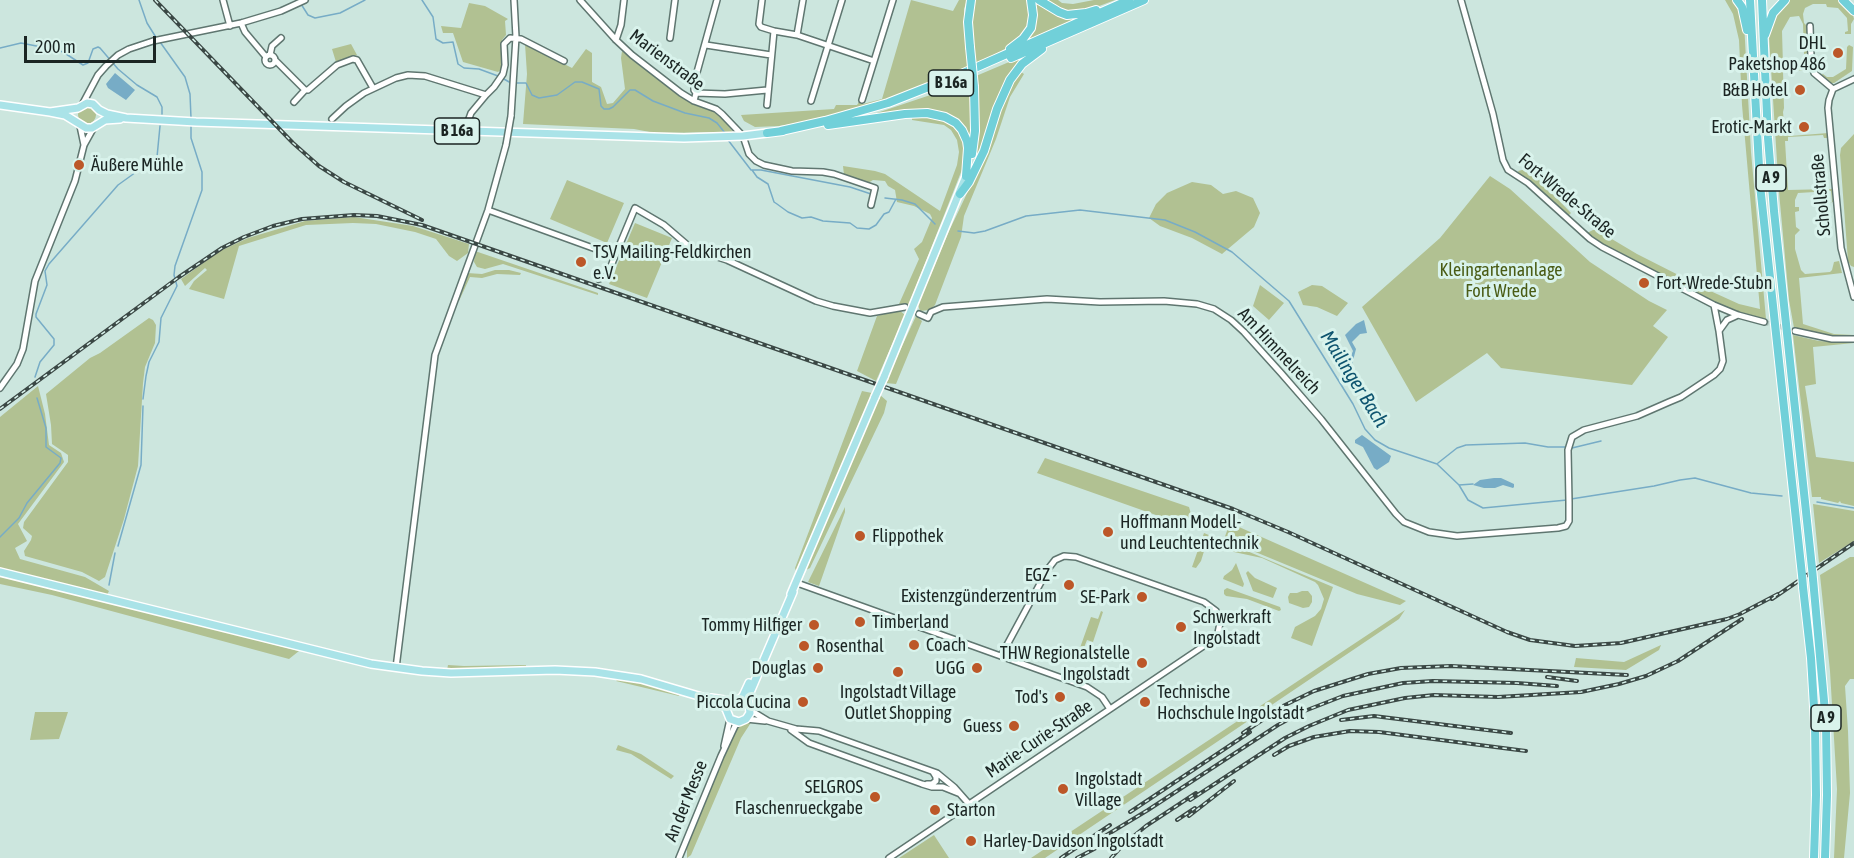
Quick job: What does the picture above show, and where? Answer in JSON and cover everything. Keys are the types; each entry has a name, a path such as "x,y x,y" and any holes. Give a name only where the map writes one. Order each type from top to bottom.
{"highway":[{"path":"966,176 975,130 968,22 971,0"},
{"path":"998,58 1023,39 1031,28 1033,15 1030,0"},
{"path":"1039,0 1059,12 1076,15 1127,0"},
{"name":"B 16a","path":"781,131 888,103 998,58 1127,0"},
{"name":"B 16a","path":"767,133 825,125 916,98 1144,0"},
{"name":"A 9","path":"1737,0 1742,7 1746,21 1754,77"},
{"name":"A 9","path":"1749,0 1749,46"},
{"name":"A 9","path":"1749,0 1760,185 1802,575 1815,723 1814,858"},
{"name":"A 9","path":"1762,0 1774,211 1826,723 1825,858"},
{"name":"A 9","path":"1763,39 1773,13 1785,0"},
{"path":"1843,0 1854,11"},
{"path":"960,194 969,182 984,151 997,109 1010,80 1030,57 1072,32"},
{"path":"825,125 905,114 927,113 945,117 956,123 967,141 966,176"}],"main road":[{"path":"0,105 65,115 86,128 96,125 100,117 97,108 87,103 50,112"},
{"path":"78,124 75,115 80,106"},
{"name":"B 16a","path":"97,108 107,114 126,118 186,122 684,138 767,133"},
{"name":"B 16a","path":"96,125 105,120 126,118"},
{"path":"0,572 344,658 396,668 451,673 555,670 595,672 641,679 702,697 723,706 730,719 743,721 749,707 751,690 884,377 966,176"},
{"path":"702,697 731,701 743,696 793,592"},
{"path":"740,699 749,707"},
{"path":"726,709 731,701"}],"street":[{"path":"223,0 230,26"},
{"path":"80,106 106,66 129,49 153,41 241,23 305,0"},
{"path":"396,668 435,355 488,210 506,145 514,90 516,37 514,0"},
{"name":"Marienstraße","path":"580,0 616,40 661,78 694,101 716,109 743,136 749,154 756,161 792,171 823,172 875,188 871,205"},
{"path":"616,40 621,25 624,0"},
{"path":"670,38 675,0"},
{"path":"694,101 696,93 694,83 717,0"},
{"path":"762,0 760,27 828,44 874,61"},
{"path":"797,35 802,0"},
{"path":"811,100 842,0"},
{"path":"862,100 893,0"},
{"name":"Fort-Wrede-Straße","path":"1461,0 1505,166 1528,183 1596,243 1714,305 1764,322"},
{"path":"241,23 245,32 268,56 273,56 305,90"},
{"path":"1810,26 1814,73 1833,89 1854,79"},
{"path":"766,105 774,31"},
{"path":"467,123 471,113 502,74 505,65 504,44 510,38 516,37 564,61"},
{"path":"275,60 273,64 268,65 265,60 272,46 281,38"},
{"path":"706,45 771,55"},
{"path":"294,102 305,90 308,90 337,65 353,59 359,63 373,88"},
{"path":"332,119 356,98 402,76 416,75 486,95"},
{"path":"93,86 93,101 97,108"},
{"name":"Schollstraße","path":"1833,89 1828,108 1839,239 1854,297"},
{"path":"696,93 725,94 767,90"},
{"path":"78,124 84,146"},
{"path":"0,388 17,364 23,349 35,280 75,181 84,146 96,125"},
{"path":"599,279 607,276 635,208 664,225 692,249 727,260 816,301 870,313 904,307"},
{"path":"488,210 615,256"},
{"path":"1846,272 1854,271"},
{"name":"Am Himmelreich","path":"919,314 928,318 931,312 943,307 1047,299 1164,302 1207,307 1221,313 1244,332 1322,418 1404,522 1429,532 1457,536 1566,526 1569,521 1568,447 1572,437 1579,432 1637,416 1669,402 1714,375 1720,369 1723,361 1719,331"},
{"path":"1714,305 1719,331"},
{"path":"1719,331 1727,320 1738,315"},
{"path":"1795,331 1819,337 1854,339"},
{"name":"Marie-Curie-Straße","path":"889,858 1215,637 1220,629 1220,623 1213,607 1204,602 1076,557 1064,556 1055,560 1048,569 1001,656"},
{"path":"797,583 1087,687 1102,698 1110,708"},
{"path":"749,707 768,721"},
{"path":"721,756 730,719"},
{"path":"721,756 735,726 743,721 768,721 787,727 813,729 941,775 969,804"},
{"path":"787,727 803,740 816,746 922,784 943,787 958,793"},
{"path":"816,746 812,742 812,736 815,733 824,732"},
{"path":"878,768 883,754"},
{"name":"An der Messe","path":"679,858 721,756"},
{"path":"922,784 934,783 936,779 933,772"}],"green space":[{"path":"911,0 953,11 959,0 967,0 964,20 968,67 884,101 811,121 755,127 744,121 741,115 834,109 836,105 857,105 859,102 863,104 882,99"},
{"path":"974,0 1028,0 1031,8 1027,30 1014,44 975,65 971,10"},
{"path":"1033,0 1047,8 1083,17 1022,44 1031,34"},
{"path":"1044,0 1058,0 1062,3 1073,4 1094,0 1115,0 1094,8 1070,12 1059,10"},
{"path":"1725,0 1735,0 1744,22 1751,152 1766,319 1735,313 1611,250 1587,233 1595,229 1637,254 1706,289 1739,304 1760,309 1742,105 1739,40 1733,14"},
{"path":"1789,0 1838,0 1852,12 1854,19 1851,24 1851,34 1845,34 1848,31 1847,18 1838,8 1827,7 1826,4 1813,4 1805,8 1803,14 1804,23 1807,26 1808,53 1804,54 1803,24 1799,16 1790,17 1782,31 1783,66 1787,69 1802,69 1804,58 1808,58 1808,70 1783,71 1785,134 1790,136 1828,133 1828,138 1824,138 1823,135 1788,137 1788,141 1785,141 1788,190 1832,189 1833,202 1829,203 1832,202 1831,191 1798,193 1795,207 1799,207 1799,211 1795,212 1796,227 1800,230 1795,235 1795,249 1801,270 1805,274 1830,272 1834,262 1839,261 1842,273 1799,278 1803,324 1834,334 1854,335 1854,337 1826,337 1794,328 1789,300 1779,192 1769,37 1776,14"},
{"path":"469,3 485,6 508,19 505,21 506,35 502,40 502,69 498,72 463,62 453,33 443,33 441,26 461,28"},
{"path":"351,44 357,55 336,62 332,49"},
{"path":"525,44 572,68 586,49 592,53 592,82 601,87 607,104 613,103 625,89 622,51 692,104 714,112 733,132 655,133 634,129 523,124 527,74"},
{"path":"1849,45 1853,47 1852,71 1834,83 1829,83 1821,75 1833,77 1846,69"},
{"path":"1028,54 1001,91 973,166 979,121 976,76"},
{"path":"1018,73 1024,74 1010,97 996,139 964,216 961,237 935,305 930,310 920,311 918,305 949,231 982,162 1003,99"},
{"path":"969,82 971,146 969,140 944,114 865,117"},
{"path":"83,106 91,106 96,111 94,122 83,124 78,119 78,111"},
{"path":"912,116 927,116 951,122 965,139 963,167 909,304 899,304 919,259 914,249 922,242 932,218 930,214 914,206 897,202 895,190 885,181 873,180 868,183 844,175 843,166 885,174 940,211 957,165 959,152 957,140 951,130 944,125 912,120"},
{"path":"1854,134 1854,267 1848,261 1840,155 1841,148"},
{"path":"1522,170 1538,179 1571,213 1568,216 1534,184 1519,174 1518,171"},
{"name":"Kleingartenanlage Fort Wrede","path":"1490,176 1510,189 1590,262 1649,301 1667,310 1653,326 1668,337 1632,385 1501,368 1487,353 1416,402 1362,307 1440,238"},
{"path":"567,180 624,203 607,243 550,219"},
{"path":"1192,182 1211,185 1223,194 1236,191 1253,198 1260,213 1254,227 1222,254 1192,238 1160,226 1149,218 1156,204 1167,193"},
{"path":"354,217 413,226 469,244 468,253 457,261 449,256 436,239 376,224 306,225 239,246 224,299 189,289 194,281 207,270 205,268 185,286 181,279 220,251 248,238 305,221"},
{"path":"635,223 672,238 647,298 609,284"},
{"path":"475,251 598,293 598,295 503,264 485,269 477,267 474,262"},
{"path":"495,270 521,273 520,275 497,274 482,278 470,277 459,301 455,300 467,273 482,274"},
{"path":"1260,285 1284,303 1269,320 1253,306"},
{"path":"1312,285 1322,286 1348,303 1337,316 1317,307 1303,305 1298,292"},
{"path":"899,310 905,315 876,381 857,371 877,316"},
{"path":"916,316 922,321 896,384 885,383"},
{"path":"149,318 156,325 155,343 145,367 138,466 105,577 99,581 82,572 25,556 24,551 32,536 23,528 24,522 68,462 68,455 52,444 46,394 90,358"},
{"path":"1793,335 1819,341 1854,343 1813,347 1816,384 1805,386 1816,457 1854,462 1854,506 1840,501 1838,503 1821,499 1821,497 1812,497"},
{"path":"38,386 49,445 61,453 64,462 18,524 27,541 15,548 20,559 85,577 109,591 104,601 299,651 289,659 52,595 0,584 0,417"},
{"path":"862,391 872,393 796,571 795,568"},
{"path":"880,395 887,401 884,413 810,568 806,570"},
{"path":"1045,458 1189,507 1191,514 1187,526 1037,473"},
{"path":"1813,504 1854,511 1854,541 1819,563"},
{"path":"845,507 819,586 808,582"},
{"path":"1230,523 1406,601 1400,605 1357,594 1224,539"},
{"path":"1204,533 1333,587 1312,646 1291,638 1295,627 1315,616 1321,609 1324,599 1318,585 1262,558 1234,552 1225,543 1220,542 1210,544 1205,548 1201,561 1196,568 1192,567"},
{"path":"1850,557 1854,557 1854,679 1850,679 1845,686 1850,793 1844,858 1834,858 1837,789 1830,671 1820,575"},
{"path":"1236,563 1244,584 1243,587 1223,579"},
{"path":"1248,571 1255,578 1277,588 1273,598 1253,591 1246,573"},
{"path":"1227,588 1280,607 1281,610 1247,599 1226,596 1224,590"},
{"path":"1308,591 1312,596 1309,607 1303,608 1289,603 1290,593"},
{"path":"1405,610 1399,619 1045,858 1031,858"},
{"path":"1101,611 1103,612 1093,642 1087,640 1079,660 1076,659 1091,617 1098,619"},
{"path":"1661,645 1659,650 1626,670 1574,667 1576,658 1624,662"},
{"path":"448,665 526,665 526,668 447,670"},
{"path":"619,678 680,692 679,696 616,681"},
{"path":"35,712 68,712 59,739 30,740"},
{"path":"752,721 741,738 691,855 687,858 687,848 734,732 738,726"},
{"path":"618,745 641,754 674,776 671,779 631,754 616,750"},
{"path":"934,835 949,858 899,858"}],"water":[{"path":"115,73 135,90 126,100 108,88 106,84"},
{"path":"1364,320 1367,333 1360,334 1352,342 1356,349 1348,380 1343,374 1353,351 1345,335 1356,324"},
{"path":"1362,435 1391,456 1389,462 1377,470 1374,468 1363,447 1355,443 1355,440"},
{"path":"1501,478 1514,484 1514,487 1503,485 1484,488 1473,485 1480,480"}],"waterway":[{"path":"139,0 147,23 157,39"},
{"name":"Mailinger Bach","path":"301,4 308,15 315,18 340,13 365,0"},
{"name":"Mailinger Bach","path":"422,0 433,17 436,39 443,43 453,42 458,64 464,68 479,69 498,76"},
{"path":"160,42 185,77 190,94 191,118"},
{"path":"0,48 21,43 57,50 83,65 88,63 93,49 98,47 118,69 137,85 157,97 162,107 162,114"},
{"name":"Mailinger Bach","path":"502,78 511,83"},
{"name":"Mailinger Bach","path":"516,83 526,83 532,95 539,98 557,95 575,82 582,82 599,89 601,106 604,109 613,107 630,90 635,90 653,101 685,113 709,118 717,123 725,133"},
{"path":"143,399 149,362 159,342 161,318 177,286 174,275 175,266 202,190 202,172 191,138 191,123"},
{"path":"35,377 40,362 54,345 54,339 36,317 47,285 45,271 118,185 157,157 160,126"},
{"name":"Mailinger Bach","path":"728,140 751,170 850,187 871,194"},
{"path":"752,170 757,177 768,184 774,202 802,218 811,217 823,221 850,223 857,228 869,229 889,212 896,199"},
{"name":"Mailinger Bach","path":"885,198 915,204 935,224"},
{"name":"Mailinger Bach","path":"958,231 974,233 1026,216 1080,210 1165,220 1195,232 1232,252 1289,301 1353,404 1365,429 1375,440 1389,448 1437,464 1459,485 1468,500 1483,508 1567,500"},
{"path":"0,537 19,518 27,503 60,463 61,458 46,447 46,428 37,398"},
{"path":"118,546 141,465 143,406"},
{"path":"1572,448 1601,441"},
{"path":"1438,463 1457,448 1466,445 1525,443 1548,447 1568,447"},
{"name":"Mailinger Bach","path":"1571,499 1695,478 1751,493 1782,496"},
{"path":"1459,485 1473,484"},
{"name":"Mailinger Bach","path":"1817,502 1854,508"},
{"path":"109,585 115,553"}],"tunnel":[{"path":"1764,322 1788,329"}],"railway":[{"path":"155,0 293,143 319,166 344,182 422,220"},
{"path":"0,409 222,248 273,226 302,219 354,215 377,216 422,225 1233,509 1507,632 1530,640 1575,646 1621,643 1727,619 1778,594"},
{"path":"1772,599 1854,543"},
{"path":"1190,800 1285,738 1348,710 1405,698 1434,695 1498,697 1581,692 1619,684 1646,676 1678,661 1742,619"},
{"path":"1243,733 1283,706 1314,691 1368,674 1401,668 1451,666 1627,675"},
{"path":"1547,677 1577,681"},
{"path":"1105,836 1278,725 1302,712 1343,696 1403,683 1433,681 1557,686"},
{"path":"1341,720 1374,716 1511,733"},
{"path":"1274,755 1289,746 1314,737 1350,731 1379,732 1526,751"},
{"path":"1130,812 1250,732"},
{"path":"1189,816 1234,781"},
{"path":"1111,858 1146,826 1196,793"},
{"path":"1177,820 1195,808"},
{"path":"1061,858 1110,825"},
{"path":"1077,858 1115,838"}],"place":[{"name":"DHL Paketshop 486","path":"1838,53"},
{"name":"B&B Hotel","path":"1800,90"},
{"name":"Erotic-Markt","path":"1804,127"},
{"name":"Äußere Mühle","path":"79,165"},
{"name":"TSV Mailing-Feldkirchen e.V.","path":"581,262"},
{"name":"Fort-Wrede-Stubn","path":"1644,283"},
{"name":"Hoffmann Modell- und Leuchtentechnik","path":"1108,532"},
{"name":"Flippothek","path":"860,536"},
{"name":"EGZ - Existenzgünderzentrum","path":"1069,585"},
{"name":"SE-Park","path":"1142,597"},
{"name":"Timberland","path":"860,622"},
{"name":"Tommy Hilfiger","path":"814,625"},
{"name":"Schwerkraft Ingolstadt","path":"1181,627"},
{"name":"Coach","path":"914,645"},
{"name":"Rosenthal","path":"804,646"},
{"name":"THW Regionalstelle Ingolstadt","path":"1142,663"},
{"name":"Douglas","path":"818,668"},
{"name":"UGG","path":"977,668"},
{"name":"Ingolstadt Village Outlet Shopping","path":"898,672"},
{"name":"Tod's","path":"1060,697"},
{"name":"Piccola Cucina","path":"803,702"},
{"name":"Technische Hochschule Ingolstadt","path":"1145,702"},
{"name":"Guess","path":"1014,726"},
{"name":"Ingolstadt Village","path":"1063,789"},
{"name":"SELGROS Flaschenrueckgabe","path":"875,797"},
{"name":"Starton","path":"935,810"},
{"name":"Harley-Davidson Ingolstadt","path":"971,841"}]}
